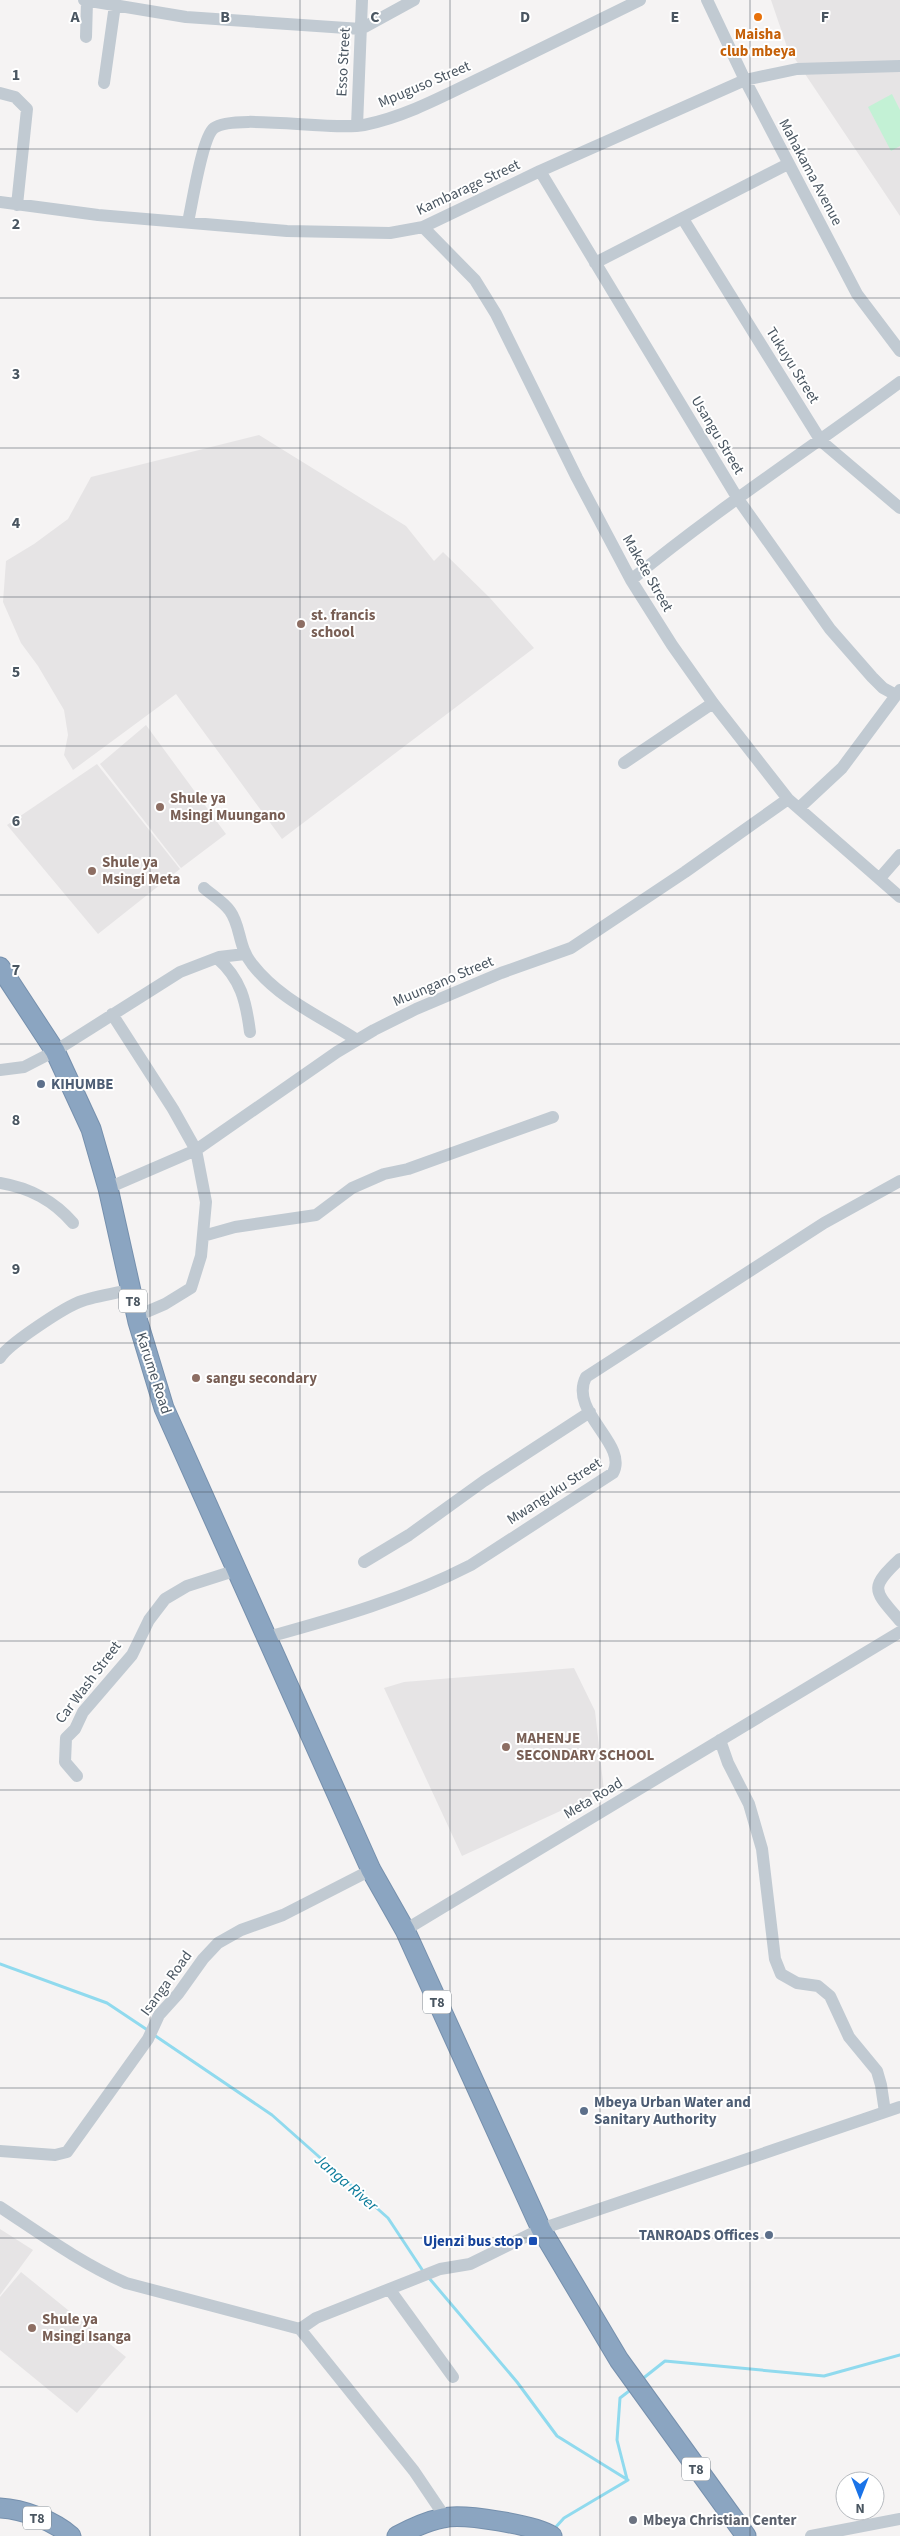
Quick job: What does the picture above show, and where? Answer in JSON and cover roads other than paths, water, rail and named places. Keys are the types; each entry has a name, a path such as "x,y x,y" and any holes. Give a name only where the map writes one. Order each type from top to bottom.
{"highway":[{"name":"Karume Road","path":"0,967 55,1051 91,1129 108,1188 137,1316 164,1408 268,1637"},
{"name":"T8","path":"268,1637 371,1870 405,1930 541,2229 619,2360 746,2536"},
{"name":"T8","path":"0,2508 11,2508 37,2518 71,2536"},
{"path":"397,2536 445,2517 503,2521 546,2533"}],"street":[{"name":"Esso Street","path":"356,126 362,0"},
{"path":"86,37 86,1 186,18 361,29 414,0"},
{"name":"Mpuguso Street","path":"188,222 204,147 211,130 218,126 249,122 356,126 376,122 420,107 640,0"},
{"name":"Mahakama Avenue","path":"708,0 745,80 857,294 900,351"},
{"path":"104,83 115,5"},
{"name":"Kambarage Street","path":"0,202 287,231 390,233 423,227 540,171 745,80 797,69 900,66"},
{"path":"0,93 15,97 27,109 17,205"},
{"path":"594,263 788,164"},
{"name":"Usangu Street","path":"540,171 738,499 830,629 883,688 898,692"},
{"name":"Tukuyu Street","path":"683,219 821,441 900,508"},
{"name":"Makete Street","path":"423,227 475,280 496,314 577,478 631,580 672,645 713,704 788,799 900,897"},
{"path":"631,580 683,537 821,441 900,382"},
{"path":"799,808 842,768 898,692"},
{"path":"624,763 713,704"},
{"name":"Muungano Street","path":"108,1188 196,1150 203,1143 357,1040 416,1009 501,973 571,948 685,872 788,799"},
{"path":"880,878 900,856"},
{"path":"204,888 230,910 240,945 266,981 287,999 357,1040"},
{"path":"0,1070 24,1068 55,1051 180,972 217,958 245,954"},
{"path":"217,958 234,974 240,987 250,1032"},
{"path":"112,1014 173,1109 196,1150 206,1202 201,1256 191,1288 165,1304 137,1316"},
{"path":"203,1236 235,1227 316,1215 352,1188 384,1174 408,1169 552,1117"},
{"name":"Mwanguku Street","path":"268,1637 418,1590 447,1577 471,1565 613,1473 616,1465 614,1453 583,1400 583,1383 586,1377 824,1223 900,1181"},
{"path":"0,1183 23,1189 49,1200 73,1223"},
{"path":"0,1358 4,1351 26,1335 80,1301 131,1290"},
{"path":"364,1562 409,1535 484,1481 590,1412"},
{"path":"900,1559 884,1574 877,1584 878,1593 900,1621"},
{"name":"Car Wash Street","path":"77,1776 65,1762 66,1738 75,1729 83,1712 132,1655 153,1615 165,1599 179,1590 237,1570"},
{"name":"Meta Road","path":"405,1930 900,1632"},
{"path":"720,1740 728,1764 749,1804 762,1849 775,1959 781,1974 798,1983 818,1986 830,1996 849,2037 876,2071 881,2085 884,2112"},
{"name":"Isanga Road","path":"0,2151 55,2155 67,2152 148,2039 159,2015 218,1943 242,1930 283,1915 371,1870"},
{"path":"300,2329 316,2318 440,2270 470,2264 541,2229 900,2107"},
{"path":"0,2207 63,2249 102,2272 126,2282 300,2329 414,2471 445,2517"},
{"path":"390,2290 454,2377"},
{"path":"811,2536 868,2531 900,2519"}],"waterway":[{"name":"Janga River","path":"0,1964 107,2003 149,2031"},
{"name":"Janga River","path":"154,2035 272,2115 388,2218 423,2271"},
{"name":"Janga River","path":"429,2278 517,2382 557,2436 628,2480"},
{"path":"641,2380 665,2361 824,2376 900,2355"},
{"path":"627,2479 617,2440 620,2398 633,2388"},
{"path":"554,2529 564,2518 628,2480"}],"place":[{"name":"Maisha club mbeya","path":"758,17"},
{"name":"st. francis school","path":"301,624"},
{"name":"Shule ya Msingi Muungano","path":"160,807"},
{"name":"Shule ya Msingi Meta","path":"92,871"},
{"name":"KIHUMBE","path":"41,1084"},
{"name":"sangu secondary","path":"196,1378"},
{"name":"MAHENJE SECONDARY SCHOOL","path":"506,1747"},
{"name":"Mbeya Urban Water and Sanitary Authority","path":"584,2111"},
{"name":"TANROADS Offices","path":"769,2235"},
{"name":"Ujenzi bus stop","path":"533,2241"},
{"name":"Shule ya Msingi Isanga","path":"32,2328"},
{"name":"Mbeya Christian Center","path":"633,2520"}]}
